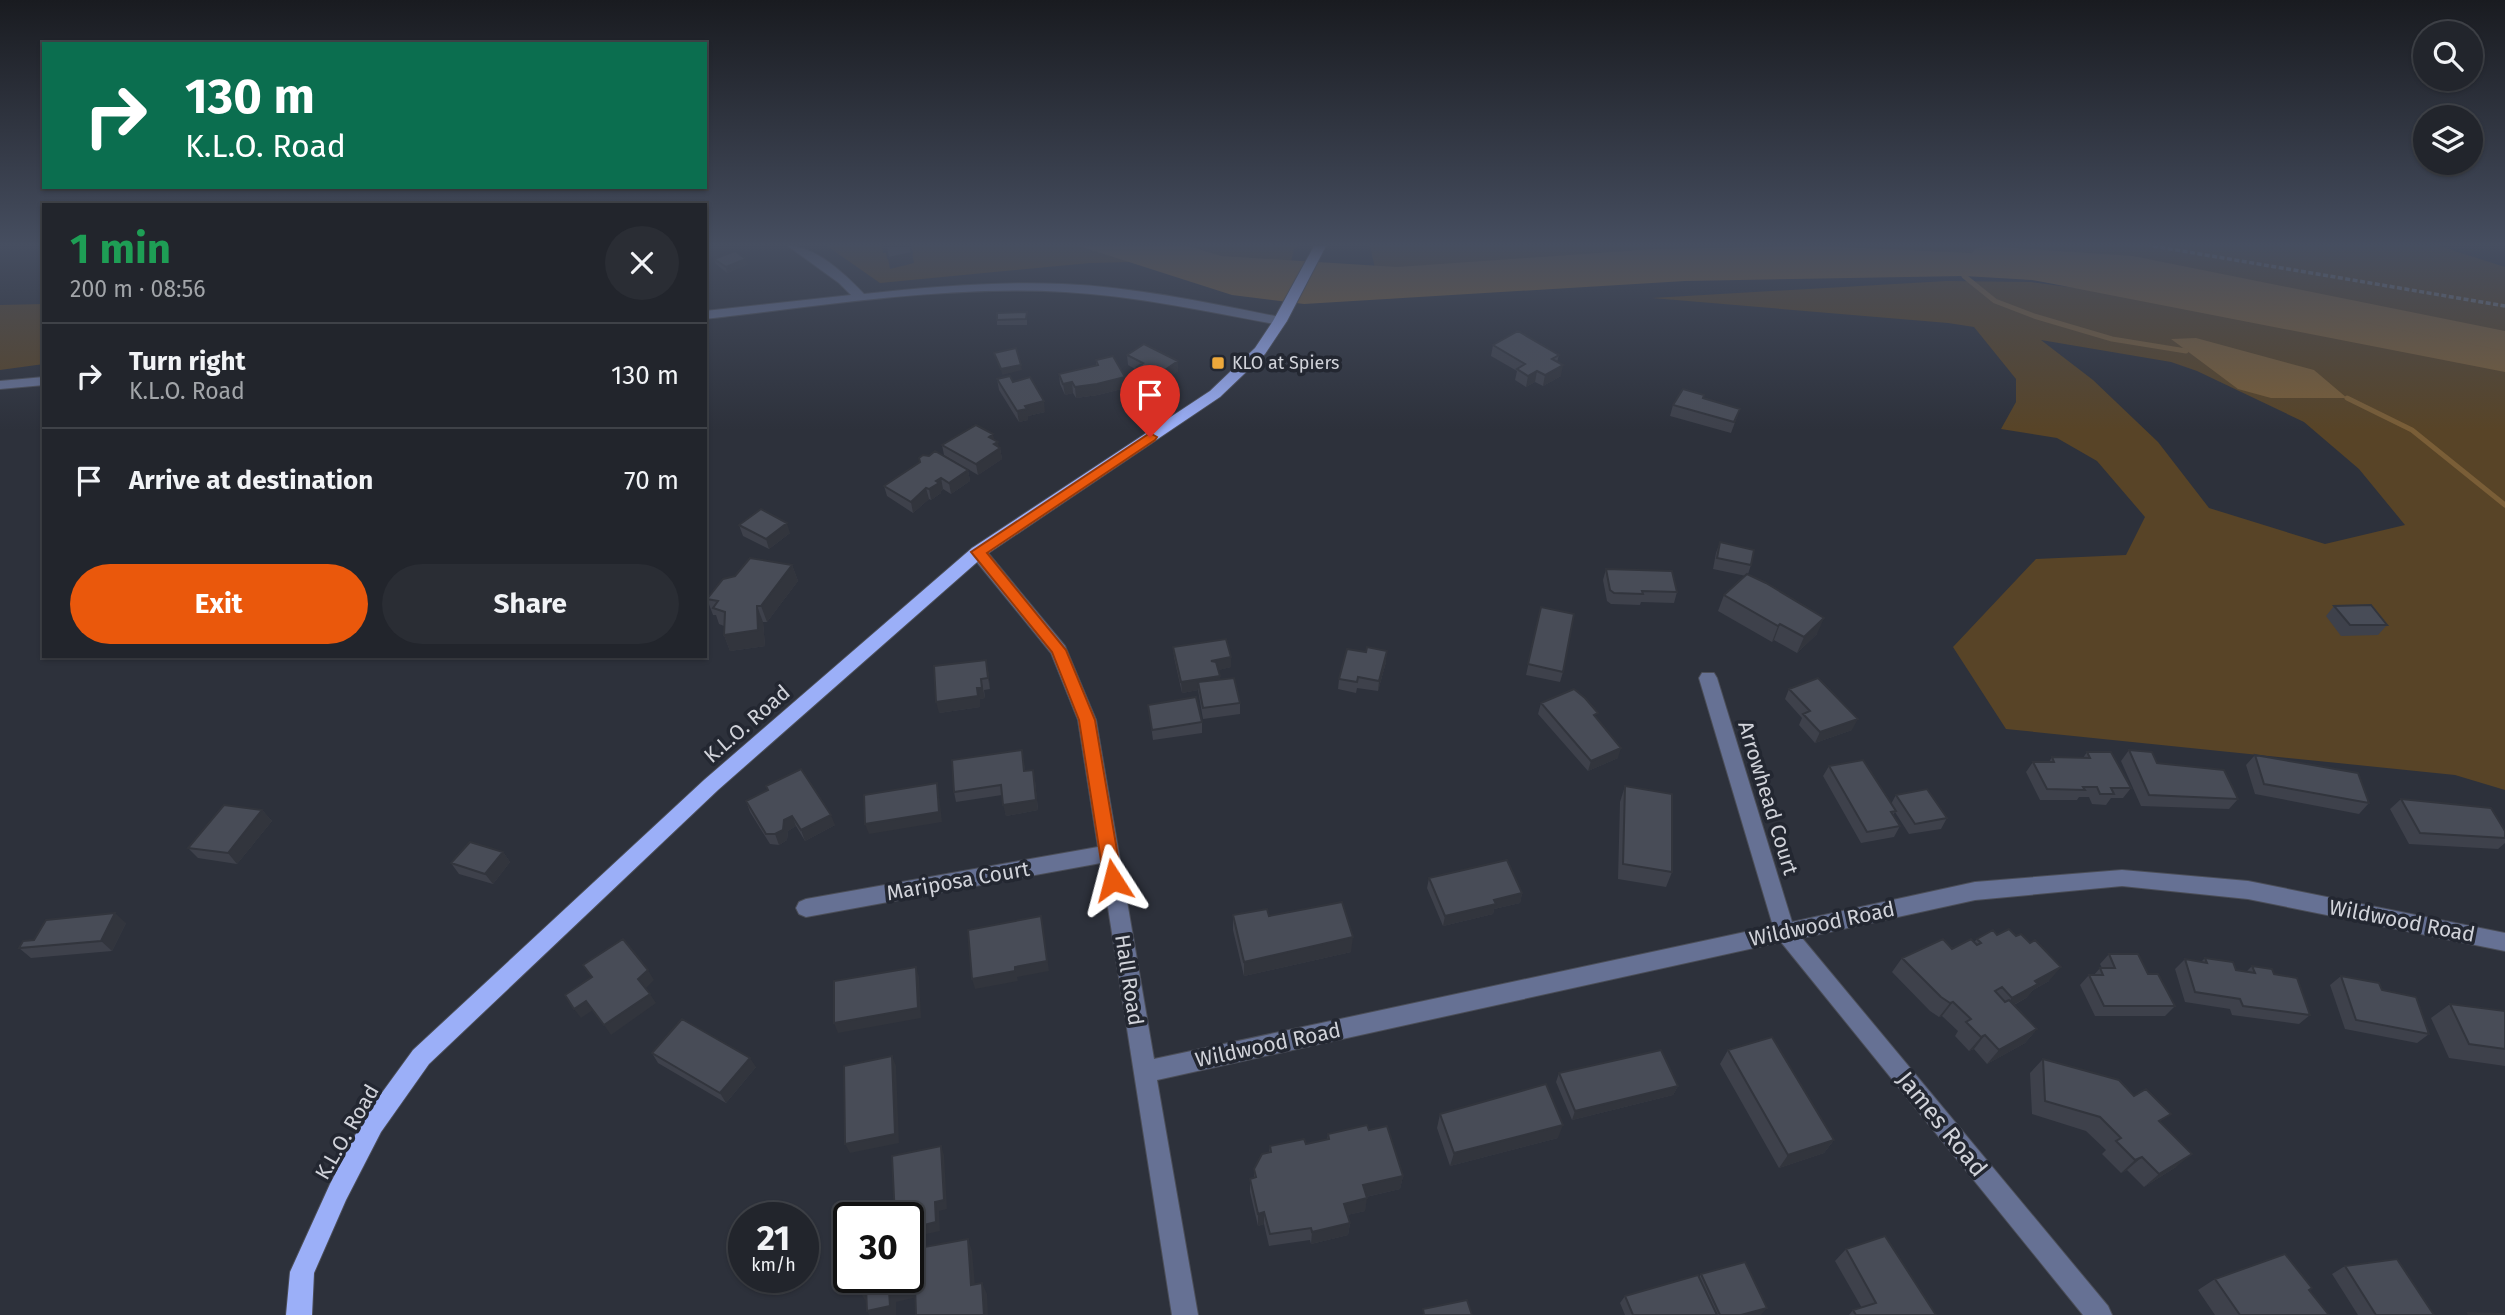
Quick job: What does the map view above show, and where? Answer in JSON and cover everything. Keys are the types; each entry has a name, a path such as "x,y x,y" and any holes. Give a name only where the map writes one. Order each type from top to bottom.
{"main road":[{"name":"K.L.O. Road","path":"299,1315 302,1272 338,1192 373,1124 421,1057 711,785 978,552 1215,394 1260,351 1287,307"}],"street":[{"path":"707,315 780,307"},
{"path":"1209,307 1280,321"},
{"path":"0,385 42,381"},
{"name":"Hall Road","path":"978,552 1059,650 1087,720 1185,1315"},
{"name":"Arrowhead Court","path":"1708,678 1785,932"},
{"name":"Mariposa Court","path":"806,908 1109,853"},
{"name":"Wildwood Road","path":"1144,1072 1975,891 2122,878 2248,890 2505,942"},
{"name":"James Road","path":"1785,932 2099,1315"}],"shaded area":[{"path":"0,307 42,307 42,364 0,370"},
{"path":"1763,307 2189,307 2505,371 2505,790 2455,775 2006,729 1953,647 2036,559 2126,555 2145,517 2097,461 2057,438 2001,429 2016,402 2016,379 1974,327","holes":["2041,340 2171,362 2197,371 2304,422 2359,469 2405,525 2325,544 2209,508 2158,442 2093,380"]},
{"path":"2173,307 2326,307 2505,344 2505,372"},
{"path":"2233,307 2505,307 2505,361"},
{"path":"2196,338 2314,370 2347,398 2271,398 2238,389 2171,339"}],"building":[{"path":"1027,312 1026,319 997,320 997,313"},
{"path":"1518,331 1559,355 1552,359 1563,365 1545,375 1537,371 1528,376 1517,369 1525,364 1493,345"},
{"path":"1144,344 1178,361 1156,376 1137,367 1143,363 1127,355"},
{"path":"1016,348 1021,365 1001,369 994,353"},
{"path":"1113,356 1125,377 1075,387 1072,382 1063,384 1059,374 1098,365 1096,360"},
{"path":"1010,376 1013,382 1030,377 1044,401 1017,411 997,379"},
{"path":"1683,389 1740,409 1734,422 1673,405"},
{"path":"976,425 993,434 989,437 998,442 994,444 1000,448 976,464 942,445"},
{"path":"935,451 968,470 949,483 941,478 936,481 939,483 926,488 911,502 884,486 920,462 919,458 923,455 929,456"},
{"path":"761,509 787,523 766,539 739,525"},
{"path":"1720,542 1754,550 1751,565 1717,558"},
{"path":"750,558 792,565 761,606 757,606 758,630 724,635 725,612 713,608 718,601 707,599 723,579 735,576"},
{"path":"1606,569 1672,571 1677,592 1614,593 1610,590"},
{"path":"1747,574 1824,618 1804,637 1780,624 1778,626 1724,595"},
{"path":"2371,605 2387,625 2350,625 2334,606"},
{"path":"1541,607 1574,614 1563,672 1528,664"},
{"path":"1226,639 1231,657 1211,661 1216,662 1220,676 1181,682 1173,647"},
{"path":"1367,647 1387,651 1379,681 1358,677 1357,682 1339,679 1347,649 1366,652"},
{"path":"986,660 988,678 981,679 982,688 977,688 978,696 936,702 934,666"},
{"path":"1234,678 1240,703 1203,708 1198,682"},
{"path":"1818,678 1858,719 1820,732 1803,714 1810,711 1789,689"},
{"path":"1574,689 1598,713 1594,715 1621,748 1591,761 1541,703"},
{"path":"1196,697 1202,722 1152,730 1148,705"},
{"path":"1022,750 1024,771 1033,770 1036,800 1003,805 1001,785 954,792 952,760"},
{"path":"2129,750 2152,752 2157,763 2224,770 2238,799 2149,795"},
{"path":"2087,752 2111,752 2131,788 2111,788 2114,794 2100,794 2097,787 2083,787 2085,790 2047,789 2033,762 2054,762 2052,757 2090,758"},
{"path":"2255,755 2358,773 2369,803 2264,784"},
{"path":"1863,760 1896,811 1891,812 1900,826 1867,832 1829,766"},
{"path":"801,769 831,815 801,830 792,816 784,820 783,830 766,834 746,801 768,790 766,786"},
{"path":"937,783 939,812 865,824 864,795"},
{"path":"1625,786 1672,794 1672,872 1623,864"},
{"path":"1927,789 1947,818 1915,824 1896,795"},
{"path":"2401,799 2491,808 2505,831 2505,838 2420,833"},
{"path":"224,805 262,810 228,853 188,848"},
{"path":"470,842 503,852 485,874 451,863"},
{"path":"1507,860 1522,893 1494,900 1496,904 1445,916 1429,878"},
{"path":"1342,902 1353,937 1244,962 1233,915 1267,909 1269,916"},
{"path":"115,913 101,941 19,948 23,941 34,940 46,920"},
{"path":"1041,916 1047,961 1015,967 1015,971 972,979 968,930"},
{"path":"2009,929 2016,936 2021,934 2030,943 2035,940 2061,967 2012,998 2002,987 1995,991 2005,1002 2009,1000 2037,1029 1999,1050 1985,1035 1981,1037 1966,1022 1971,1019 1953,1002 1941,997 1902,958 1943,939 1952,949 1971,939 1977,945 1981,943 1977,939 1993,930 1997,935"},
{"path":"623,939 648,970 638,979 650,994 604,1025 586,1001 574,1009 565,995 592,977 583,965"},
{"path":"2109,954 2138,954 2148,974 2158,974 2175,1006 2104,1006 2089,975 2103,975 2100,968 2115,968"},
{"path":"2205,958 2233,962 2236,970 2255,973 2252,966 2272,969 2274,974 2297,978 2310,1015 2243,1006 2240,999 2195,992 2185,959 2207,963"},
{"path":"916,967 918,1008 834,1023 834,981"},
{"path":"2341,976 2379,983 2382,990 2416,997 2429,1034 2356,1020"},
{"path":"2450,1004 2505,1011 2505,1049 2469,1044"},
{"path":"682,1019 750,1058 720,1093 652,1053"},
{"path":"1772,1037 1834,1140 1788,1155 1728,1050"},
{"path":"1661,1050 1678,1086 1575,1111 1559,1073"},
{"path":"892,1056 895,1134 845,1144 844,1066"},
{"path":"2043,1059 2119,1080 2134,1096 2146,1089 2171,1114 2159,1121 2192,1154 2159,1174 2142,1157 2135,1160 2116,1141 2121,1138 2100,1117 2045,1101"},
{"path":"1546,1084 1563,1125 1454,1153 1440,1114"},
{"path":"1367,1125 1369,1130 1387,1126 1403,1176 1363,1185 1367,1198 1344,1204 1350,1223 1312,1232 1311,1228 1270,1234 1264,1212 1258,1214 1250,1179 1256,1177 1254,1169 1262,1154 1271,1152 1270,1146 1304,1139 1306,1144 1329,1139 1328,1134"},
{"path":"941,1146 944,1200 935,1202 936,1222 924,1225 924,1202 894,1202 892,1156"},
{"path":"1885,1236 1936,1315 1856,1315 1853,1310 1876,1303 1846,1249"},
{"path":"968,1239 971,1285 982,1283 984,1315 916,1315 915,1293 924,1293 924,1247"},
{"path":"2285,1254 2329,1315 2240,1315 2215,1279"},
{"path":"2397,1259 2434,1315 2376,1315 2345,1266"},
{"path":"1745,1262 1767,1308 1741,1315 1720,1315 1701,1274"},
{"path":"1698,1275 1717,1315 1633,1315 1625,1296"},
{"path":"866,1293 889,1293 890,1306 867,1311"},
{"path":"1467,1300 1472,1315 1424,1315 1423,1309"},
{"path":"2468,1313 2505,1314 2505,1315 2469,1315"}],"waterway":[{"path":"2012,307 2112,339 2186,351"},
{"path":"2338,307 2505,341"},
{"path":"2347,398 2412,430 2505,505"}],"place":[{"name":"KLO at Spiers","path":"1218,363"}],"route":[{"path":"1113,880 1087,720 1059,650 978,552 1150,437"}]}
